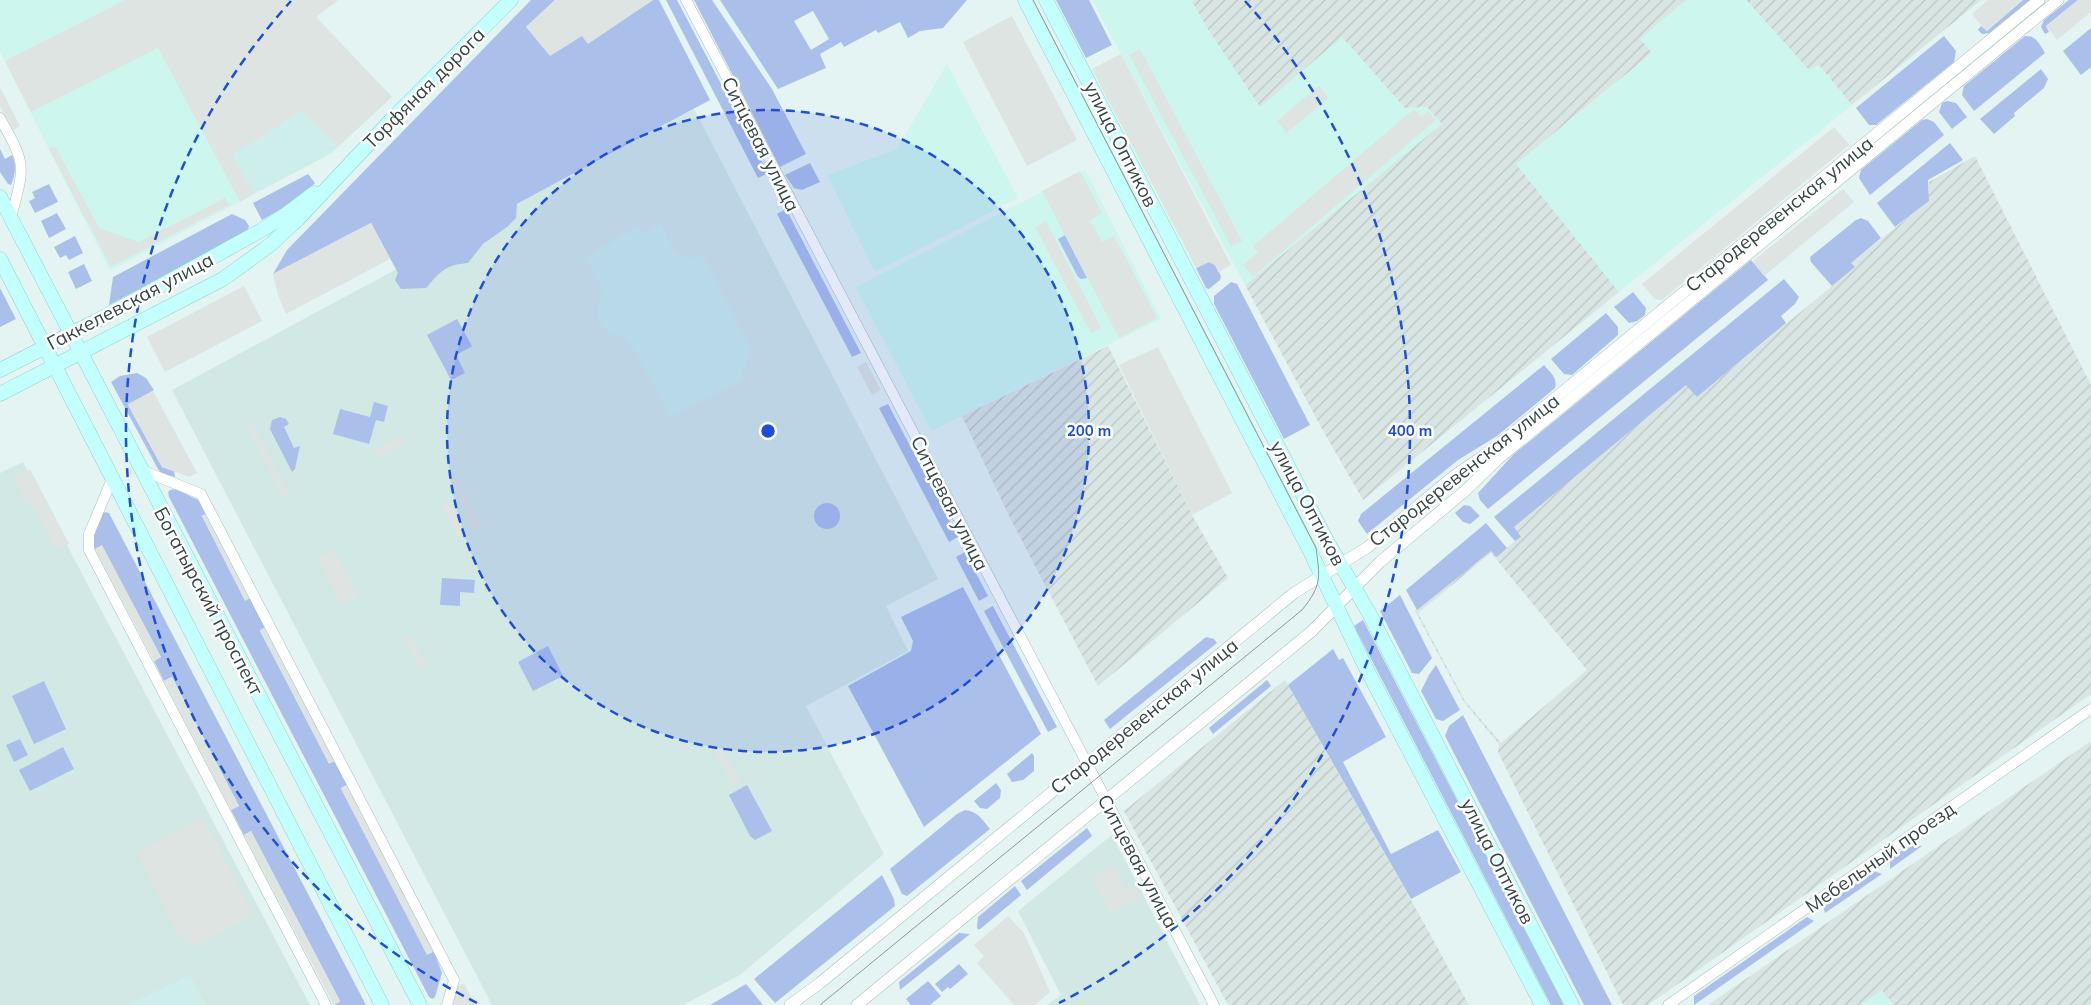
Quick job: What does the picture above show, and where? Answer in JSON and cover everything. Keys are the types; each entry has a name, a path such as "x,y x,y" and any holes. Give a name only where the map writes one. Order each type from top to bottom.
{"main road":[{"name":"Торфяная дорога","path":"223,279 270,245 316,201 337,176 512,0"},
{"name":"улица Оптиков","path":"1025,0 1336,608 1542,1005"},
{"name":"улица Оптиков","path":"1046,0 1572,1005"},
{"name":"Торфяная дорога","path":"260,231 285,215 337,176"},
{"name":"Богатырский проспект","path":"0,198 420,1005"},
{"name":"Гаккелевская улица","path":"0,370 71,334 260,231"},
{"name":"Богатырский проспект","path":"0,259 382,1005"},
{"name":"Гаккелевская улица","path":"0,394 223,279"}],"street":[{"name":"Ситцевая улица","path":"686,0 1214,1005"},
{"name":"Стародеревенская улица","path":"790,1005 1294,593 1368,547 1454,476 1492,450 2039,0"},
{"name":"Стародеревенская улица","path":"857,1005 1312,631 1380,562 1466,490 1499,458 2058,0"},
{"path":"0,118 19,156 21,165 21,174 11,218"},
{"path":"140,469 201,494 454,980 446,1005"},
{"path":"112,479 89,534 89,550 326,1005"},
{"name":"Мебельный проезд","path":"1668,1005 2091,709"}],"shaded area":[{"path":"0,0 338,0 316,17 392,97 301,110 232,154 254,194 110,271 0,52"},
{"path":"125,0 338,0 316,17 392,97 338,147 301,110 266,135 232,154 254,194 240,202 158,48 31,112 5,61"},
{"path":"531,0 555,0 526,27 582,36 588,43 653,0 659,0 710,100 517,204 516,218 483,244 468,263 449,267 426,288 401,289 395,280 398,273 371,223 273,274 287,250"},
{"path":"555,0 653,0 588,44 582,36 550,56 526,27"},
{"path":"666,0 677,0 768,173 758,178"},
{"path":"694,0 712,0 772,89 806,154 780,167"},
{"path":"720,0 967,0 943,28 920,31 908,38 900,22 878,33 876,30 844,47 841,42 820,54 826,68 778,89","holes":["813,11 829,39 811,50 794,21"]},
{"path":"1056,0 1089,0 1112,45 1086,58"},
{"path":"1092,0 1195,0 1193,1 1342,37 1405,108 1427,107 1442,124 1245,285"},
{"path":"1686,0 1746,0 1809,70 1819,65 1852,105 1619,292 1516,164 1652,54 1639,39"},
{"path":"1686,0 1640,39 1652,53 1516,164 1619,292 1363,500 1322,429 1245,285 1442,124 1427,107 1405,108 1342,37 1260,107 1209,31 1192,1"},
{"path":"1746,0 1981,0 1852,105 1819,65 1809,70"},
{"path":"1988,0 2023,0 1986,31 1972,14"},
{"path":"2023,0 2030,0 1989,33 1982,34 1978,30 1981,26 1987,31"},
{"path":"2069,0 2078,0 2046,26 2049,32 2045,34 2041,27 2044,20"},
{"path":"2078,0 2091,0 2091,12 2057,40 2046,26"},
{"path":"1012,16 1077,140 1027,166 963,42"},
{"path":"2091,28 2091,67 2081,75 2063,51"},
{"path":"1944,36 1956,51 1954,62 1876,125 1869,125 1856,108"},
{"path":"2025,36 2035,39 2045,53 1974,111 1962,95 1964,86"},
{"path":"1140,49 1242,241 1231,246 1129,55"},
{"path":"1121,54 1231,265 1218,272 1215,265 1209,262 1196,268 1092,69"},
{"path":"947,64 1018,198 875,272 827,175 897,149"},
{"path":"2041,69 2048,79 2044,88 2014,113 2015,116 1994,134 1980,119"},
{"path":"1319,86 1329,98 1286,133 1277,121"},
{"path":"0,87 20,126 13,130 0,106"},
{"path":"1947,101 1956,103 1967,117 1952,129 1939,112 1942,103"},
{"path":"694,109 938,579 886,606 908,651 806,706 884,854 740,975 683,1005 492,1005 172,390"},
{"path":"1414,109 1421,117 1428,111 1436,120 1253,277 1243,265 1258,252 1253,246"},
{"path":"301,110 338,147 332,153 254,194 232,154 266,135"},
{"path":"1927,119 1934,122 1944,135 1870,195 1859,178 1861,170 1922,120"},
{"path":"1834,127 1849,145 1662,300 1655,299 1642,284"},
{"path":"1950,143 1963,160 1928,180 1929,201 1895,227 1877,203"},
{"path":"55,146 99,228 139,242 225,198 229,205 111,267 49,149"},
{"path":"0,149 5,159 12,155 14,159 15,170 11,185 8,184 0,172"},
{"path":"1975,156 2091,385 2091,694 1648,1005 1623,1005 1498,752 1499,744 1464,702 1415,611 1491,550 1497,556 1520,537 1513,527 1686,384 1697,397 1854,268 1851,263 1929,201 1929,182","holes":["1491,553 1587,670 1501,743 1465,701 1418,613"]},
{"path":"810,163 820,182 802,190 794,188 785,175"},
{"path":"1085,170 1161,319 931,431 856,287"},
{"path":"1080,171 1102,213 1090,220 1102,242 1114,236 1157,318 1119,338 1042,191"},
{"path":"308,174 315,183 299,199 262,220 253,203"},
{"path":"49,184 58,202 35,213 29,201 35,198 32,192"},
{"path":"1843,189 1854,202 1764,276 1753,261"},
{"path":"786,209 861,353 852,357 777,214"},
{"path":"57,213 66,229 49,238 41,221"},
{"path":"232,214 245,220 249,226 247,233 109,305 113,277"},
{"path":"1861,218 1868,221 1881,238 1851,263 1855,267 1832,286 1811,262 1810,257"},
{"path":"1046,221 1101,328 1091,333 1035,227"},
{"path":"371,223 390,259 286,314 278,295 273,274"},
{"path":"661,224 675,254 692,259 702,254 750,349 740,381 671,416 628,338 614,335 604,329 598,316 599,303 604,292 586,256 637,228 646,232"},
{"path":"1065,235 1087,278 1081,279 1078,277 1058,239"},
{"path":"75,236 83,253 69,260 66,255 60,258 54,247"},
{"path":"1751,260 1768,280 1488,509 1480,500 1478,493 1513,455"},
{"path":"1209,262 1215,265 1221,276 1220,280 1209,289 1206,288 1196,268"},
{"path":"84,264 92,281 76,289 68,272"},
{"path":"1784,279 1799,297 1795,304 1781,316 1786,323 1697,397 1686,385 1514,527 1521,537 1515,541 1494,517"},
{"path":"1231,282 1237,284 1310,425 1284,439 1214,304 1214,296"},
{"path":"244,286 262,321 165,372 147,337"},
{"path":"0,288 16,319 0,327"},
{"path":"1633,292 1646,308 1645,315 1637,321 1629,323 1614,307"},
{"path":"1606,313 1618,327 1618,335 1572,375 1564,374 1551,359"},
{"path":"457,319 472,346 456,355 465,373 451,380 427,335"},
{"path":"1108,346 1192,515 1228,578 1098,686 1010,518 962,416"},
{"path":"1158,347 1232,493 1192,515 1119,365"},
{"path":"866,362 881,390 872,395 857,367"},
{"path":"1544,365 1554,378 1555,388 1497,436 1458,460 1367,534 1358,521 1361,514"},
{"path":"137,373 146,378 154,390 128,405 162,467 174,471 175,477 161,473 158,469 111,382 120,376"},
{"path":"153,391 197,473 189,477 162,467 128,404"},
{"path":"374,402 388,406 384,422 376,420 369,444 333,434 340,409 370,417"},
{"path":"888,404 958,537 949,542 879,408"},
{"path":"280,417 286,419 289,424 284,427 294,448 300,446 295,469 292,472 270,429 272,420"},
{"path":"252,422 290,497 282,496 246,425"},
{"path":"403,435 407,442 378,458 374,451"},
{"path":"23,462 310,1005 0,1005 0,473"},
{"path":"30,469 69,544 56,550 31,503 25,502 13,478"},
{"path":"454,473 482,527 475,531 447,477"},
{"path":"176,489 200,501 207,513 202,516 245,600 250,598 267,627 260,631 329,763 335,761 347,785 341,788 428,954 434,951 442,973 435,997 432,999 429,997 169,497 168,492"},
{"path":"448,499 466,536 457,536 442,506"},
{"path":"827,503 836,507 840,516 836,525 827,529 818,525 814,516 818,507"},
{"path":"1464,505 1470,506 1480,516 1470,524 1463,522 1455,513"},
{"path":"103,513 109,513 366,1005 334,1005 340,1001 251,831 244,835 231,810 239,806 172,677 164,681 154,661 161,657 102,546 95,549 92,540"},
{"path":"209,513 252,597 245,601 202,516"},
{"path":"1486,523 1507,548 1497,557 1491,551 1417,610 1406,590"},
{"path":"102,545 161,657 154,661 95,549"},
{"path":"335,550 359,597 342,606 317,559"},
{"path":"965,552 988,596 979,601 956,557"},
{"path":"442,578 475,580 474,593 460,592 460,606 440,605"},
{"path":"963,587 1041,734 924,827 848,686 911,651 913,641 901,617"},
{"path":"1400,595 1432,658 1419,674 1412,673 1380,611"},
{"path":"993,606 1057,727 1048,732 984,611"},
{"path":"1363,620 1564,1005 1551,1005 1354,626"},
{"path":"268,626 337,760 329,764 260,630"},
{"path":"410,635 427,667 421,671 404,639"},
{"path":"1206,637 1214,639 1217,643 1110,729 1104,720"},
{"path":"548,646 563,676 533,691 518,662"},
{"path":"1333,649 1339,660 1343,658 1386,737 1343,762 1391,854 1438,830 1461,872 1411,899 1288,685"},
{"path":"1436,665 1460,710 1443,721 1436,719 1421,691"},
{"path":"171,677 239,806 231,810 164,681"},
{"path":"1267,680 1271,686 1213,734 1209,728"},
{"path":"1285,680 1469,1005 1228,1005 1124,811"},
{"path":"44,681 66,729 34,744 12,696"},
{"path":"1463,715 1612,1005 1584,1005 1445,736 1449,726"},
{"path":"20,739 28,755 14,762 6,745"},
{"path":"2091,741 2091,1005 1894,1005 1882,990 1860,1005 1708,1005"},
{"path":"63,747 74,769 30,791 19,770"},
{"path":"722,748 741,781 732,786 714,752"},
{"path":"1032,753 1034,756 1034,771 1023,780 1012,782 1007,774"},
{"path":"996,783 1001,790 1000,798 987,809 980,808 974,801"},
{"path":"350,784 437,950 427,955 341,789"},
{"path":"747,785 772,831 755,840 750,836 729,795"},
{"path":"965,810 976,814 990,829 907,896 902,894 890,869 957,814"},
{"path":"203,817 254,915 195,947 179,937 136,853"},
{"path":"1087,828 1092,836 1027,890 1021,881"},
{"path":"251,831 340,1002 334,1005 244,835"},
{"path":"1112,835 1200,1005 1047,1005 1061,995 1018,911"},
{"path":"1911,844 1922,846 1890,869 1890,859"},
{"path":"1115,865 1127,890 1136,886 1142,897 1110,913 1092,877"},
{"path":"1874,871 1882,874 1825,913 1823,906"},
{"path":"882,875 894,899 895,906 775,1003 754,979"},
{"path":"1015,886 1021,895 979,930 977,928 978,917"},
{"path":"1008,916 1024,933 1050,992 1035,1005 1014,1005 977,963 984,956 974,945"},
{"path":"1807,917 1814,921 1694,1005 1694,996"},
{"path":"959,933 970,934 900,990 899,982"},
{"path":"959,964 968,974 950,989 948,987 942,992 935,984"},
{"path":"190,975 206,1005 128,1005"},
{"path":"928,981 941,996 930,1005 911,1005 906,999"},
{"path":"464,983 475,1005 450,1005 456,987"},
{"path":"746,984 763,1005 710,1005"},
{"path":"1883,989 1894,1005 1861,1005"}],"tram line":[{"path":"820,1005 1302,610 1313,594 1318,581 1316,548 1033,0"}]}
